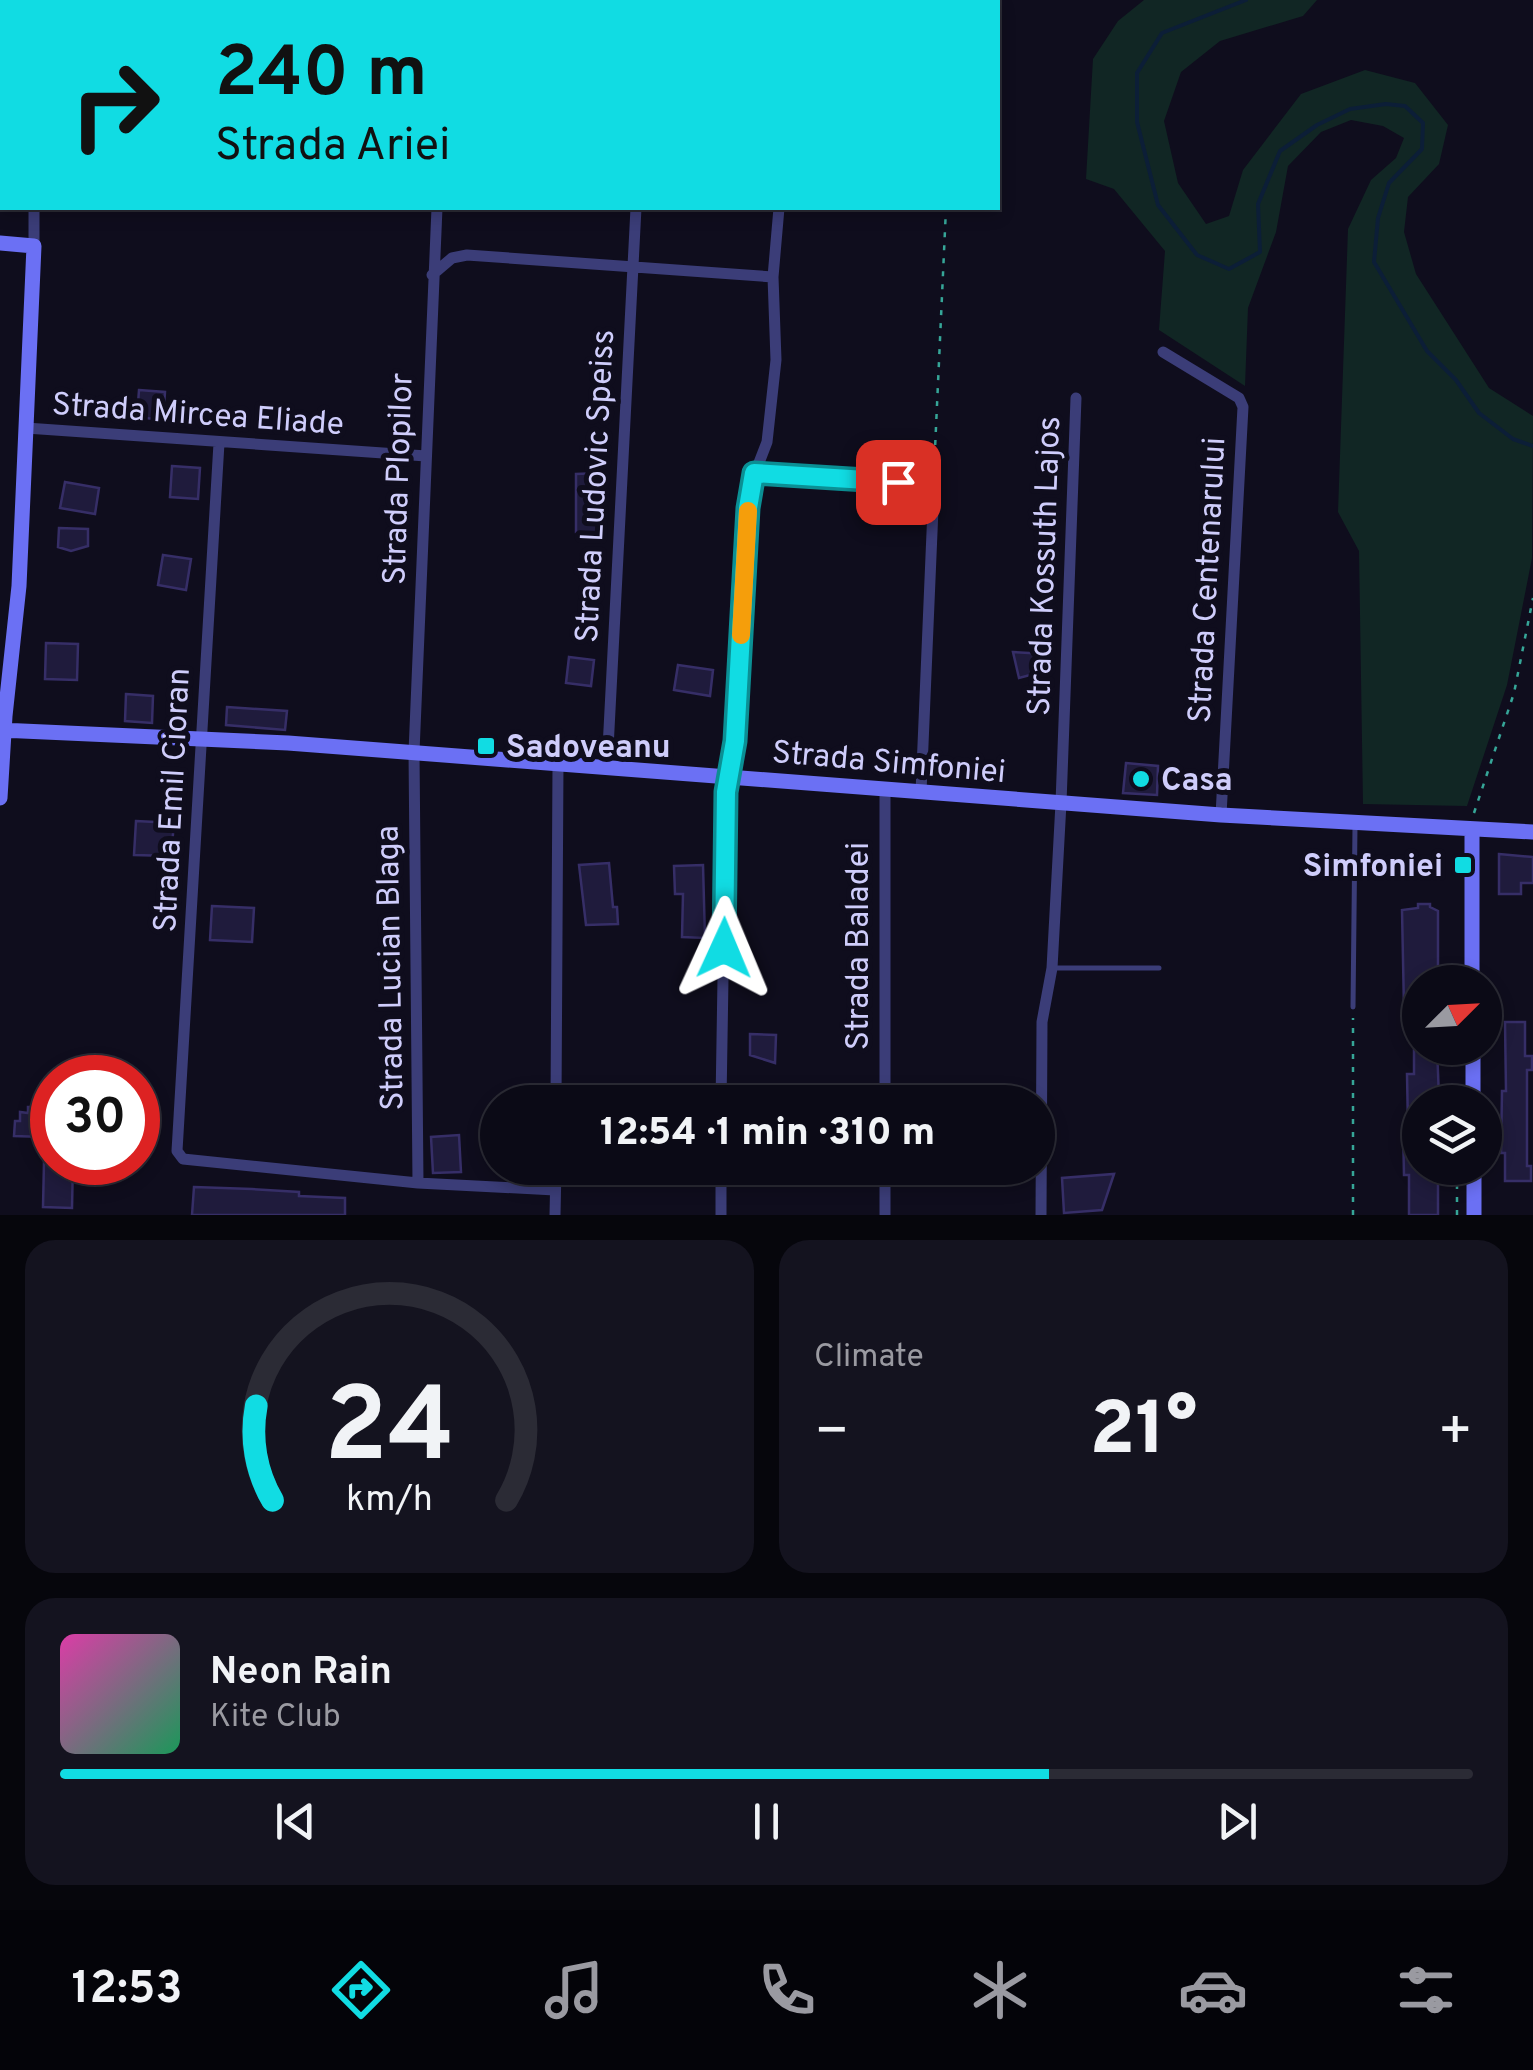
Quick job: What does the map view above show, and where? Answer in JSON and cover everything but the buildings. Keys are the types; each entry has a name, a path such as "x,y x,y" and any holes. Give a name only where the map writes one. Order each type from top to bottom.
{"street":[{"path":"0,798 2,730 19,586 34,210"},
{"name":"Strada Plopilor","path":"414,752 437,210"},
{"name":"Strada Ludovic Speiss","path":"607,768 636,210"},
{"path":"721,1085 726,792 735,741 748,508 754,473 766,442 776,360 773,277 779,210"},
{"path":"0,243 34,246"},
{"path":"432,275 452,258 468,255 773,277"},
{"name":"Strada Centenarului","path":"1163,352 1239,398 1243,406 1221,815"},
{"name":"Strada Kossuth Lajos","path":"1041,1215 1042,1022 1052,968 1062,803 1076,398"},
{"name":"Strada Mircea Eliade","path":"26,428 426,456"},
{"name":"Strada Emil Cioran","path":"219,443 177,1151 183,1159 418,1183"},
{"path":"754,473 934,485 920,792"},
{"name":"Strada Simfoniei","path":"2,730 414,752 1221,815 1533,832"},
{"name":"Strada Lucian Blaga","path":"414,752 418,1183"},
{"path":"556,1085 558,764"},
{"name":"Strada Baladei","path":"885,790 885,1085"},
{"path":"1472,829 1472,965"},
{"path":"418,1183 556,1190"},
{"path":"554,1215 556,1185"},
{"path":"721,1185 721,1215"},
{"path":"885,1185 885,1215"},
{"path":"1474,1185 1474,1215"}],"lane":[{"path":"1353,1007 1355,823"},
{"path":"1052,968 1158,968"}],"path":[{"path":"934,485 946,210"},
{"path":"1472,829 1474,809 1514,692 1533,598"},
{"path":"1352,1215 1353,1007"},
{"path":"1457,1215 1458,1185"}],"green space":[{"path":"1144,0 1317,0 1303,16 1220,41 1181,72 1164,121 1178,183 1206,224 1229,216 1243,170 1301,94 1365,70 1415,83 1448,125 1439,164 1408,197 1404,232 1416,274 1489,388 1533,416 1532,558 1507,685 1467,806 1363,804 1359,551 1338,512 1348,229 1371,180 1396,158 1404,138 1383,126 1351,120 1321,132 1288,166 1276,232 1248,308 1245,386 1159,330 1165,251 1114,189 1086,179 1093,59 1118,21"}],"waterway":[{"path":"1246,0 1162,33 1137,73 1137,122 1158,205 1197,255 1229,269 1260,252 1258,204 1280,151 1317,125 1350,109 1386,104 1405,106 1423,123 1422,149 1389,183 1378,218 1374,262 1427,351 1456,380 1479,413 1513,439 1533,446"}],"slow traffic":[{"path":"741,635 748,511"}],"place":[{"name":"Sadoveanu","path":"486,746"},
{"name":"Casa","path":"1141,779"},
{"name":"Simfoniei","path":"1463,865"}],"route":[{"path":"724,948 726,792 735,741 748,508 754,473 898,482"}]}
